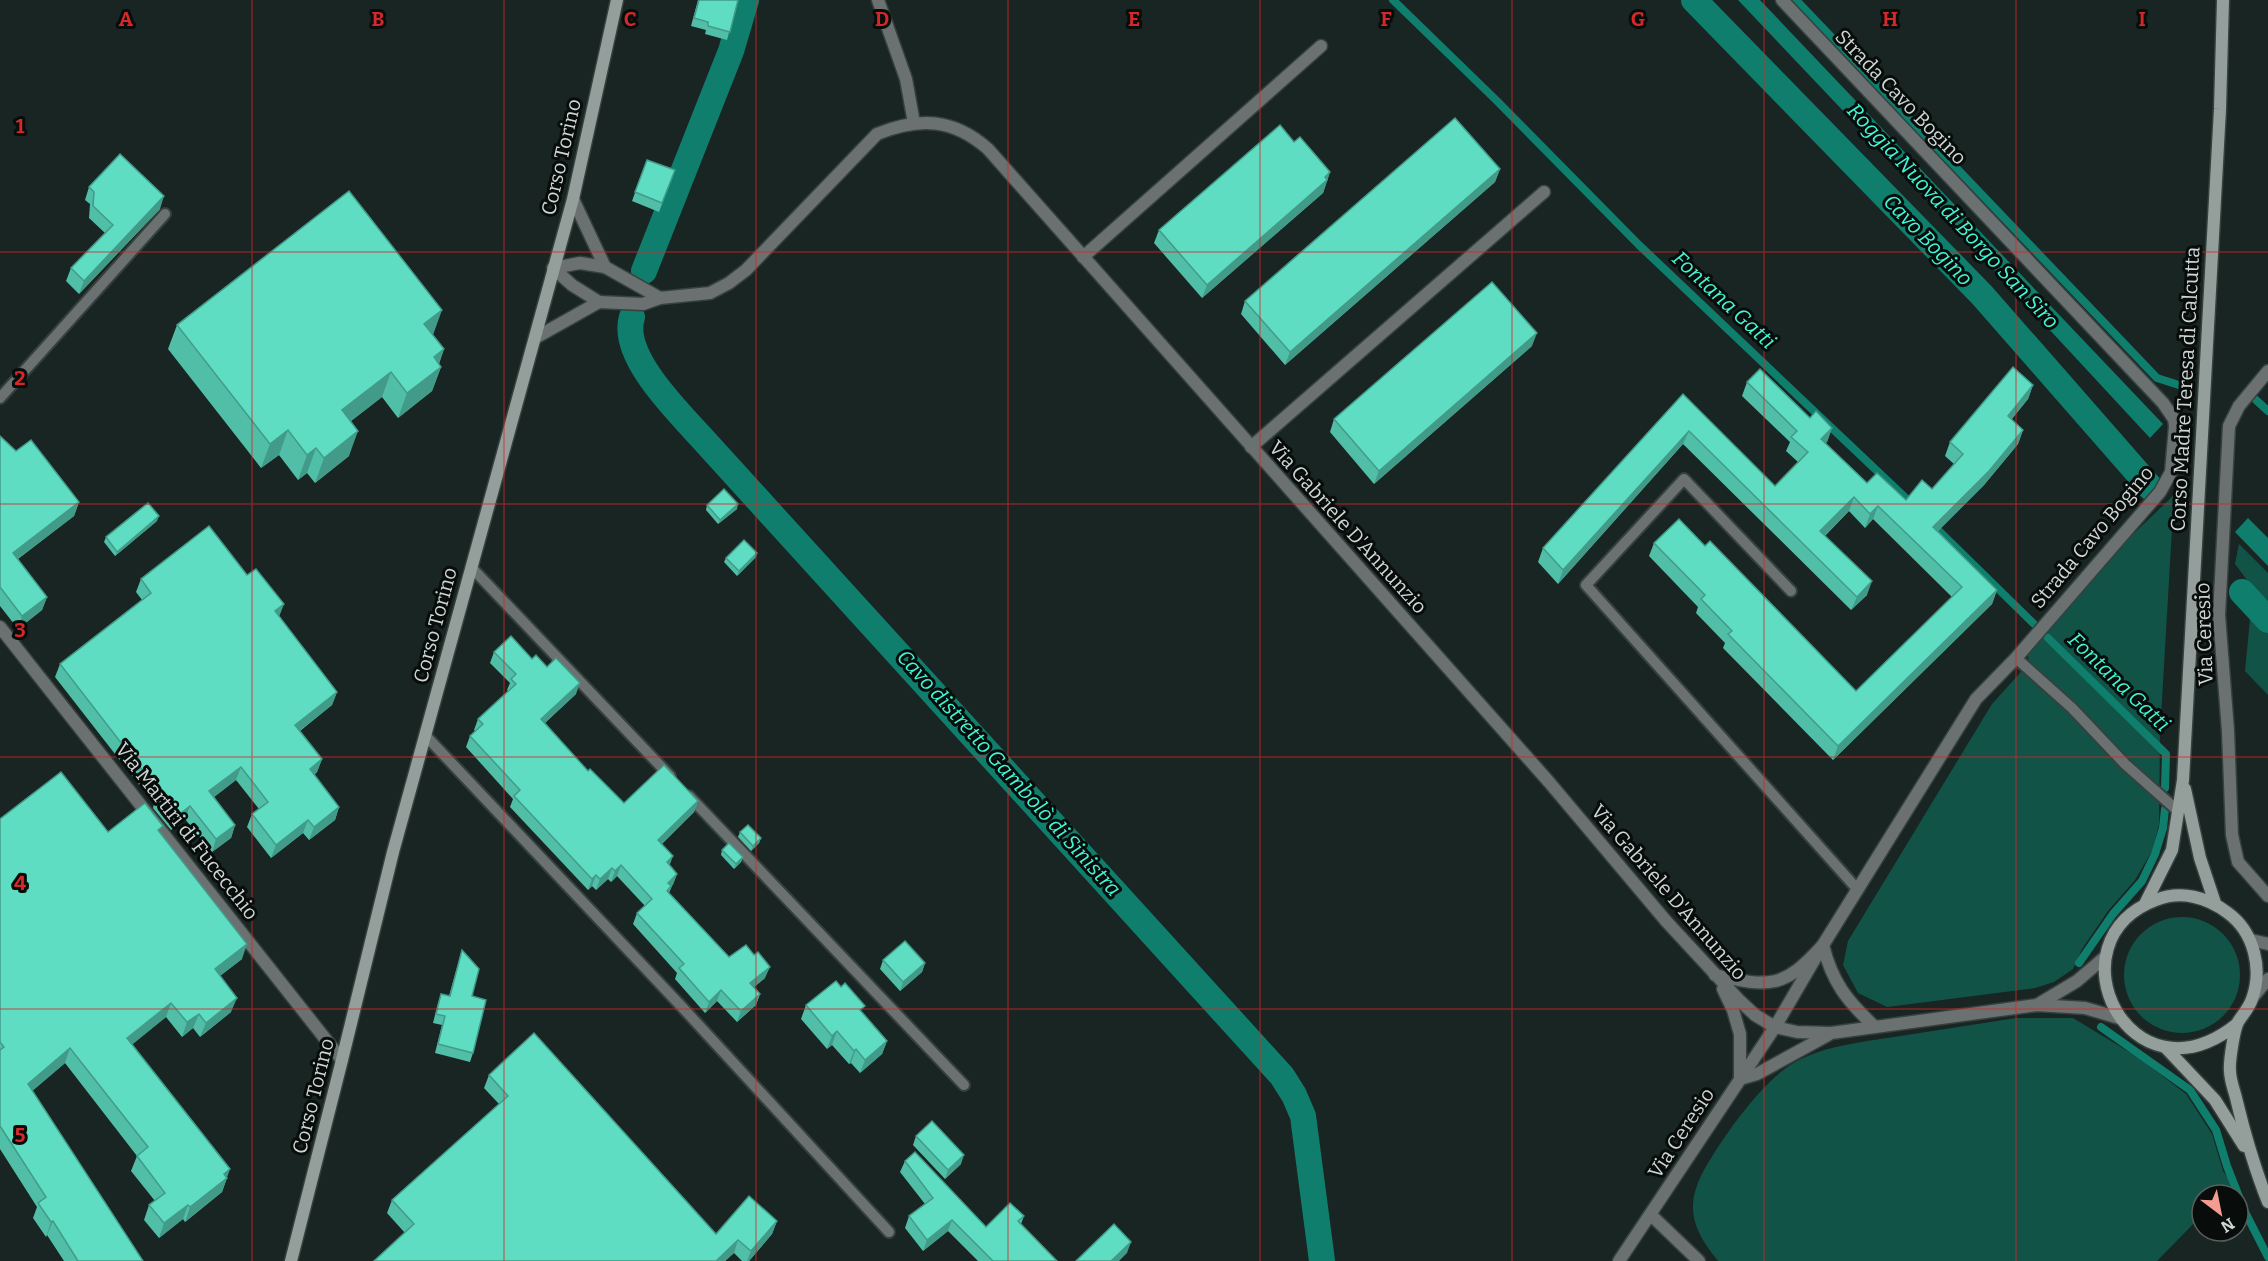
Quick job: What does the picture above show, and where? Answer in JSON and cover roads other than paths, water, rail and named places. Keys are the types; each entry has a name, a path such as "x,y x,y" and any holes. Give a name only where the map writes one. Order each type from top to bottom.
{"main road":[{"name":"Corso Torino","path":"291,1261 393,852 573,199 618,0"},
{"name":"Corso Madre Teresa di Calcutta","path":"2145,904 2172,850 2183,780 2220,121 2223,0"},
{"name":"Corso Madre Teresa di Calcutta","path":"2183,780 2200,858 2215,903"},
{"path":"2180,895 2198,897 2215,903 2236,919 2251,940 2258,969 2253,997 2246,1011 2237,1024 2221,1037 2204,1045 2184,1048 2165,1047 2139,1037 2119,1018 2106,989 2105,957 2110,940 2131,914 2145,904 2162,898 2180,895"},
{"path":"2237,1024 2229,1070 2249,1154 2268,1202"},
{"path":"2165,1047 2215,1100 2249,1154"}],"street":[{"path":"878,0 906,79 914,123"},
{"name":"Strada Cavo Bogino","path":"1775,1027 1823,945 1976,699 2016,658 2160,492 2168,479 2173,463 2174,418 2163,403 1782,0"},
{"path":"1083,257 1321,46"},
{"name":"Via Gabriele D'Annunzio","path":"599,302 643,304 660,298 710,293 729,283 746,270 877,134 895,127 932,122 973,136 988,149 1549,782 1666,921 1755,1015 1775,1027 1797,1032 1831,1033 2037,1005 2085,1008 2119,1018"},
{"path":"1251,447 1544,192"},
{"path":"573,199 605,267"},
{"path":"553,268 580,263 605,267 660,298"},
{"path":"535,338 599,302 572,285 553,268"},
{"name":"Via Ceresio","path":"2268,371 2239,406 2229,426 2220,615 2232,835 2238,862 2268,896"},
{"name":"Via Martiri di Fucecchio","path":"0,627 342,1060"},
{"path":"2251,940 2268,944"},
{"path":"1715,975 1754,984 1777,982 1805,965 1823,945"},
{"path":"1823,945 1837,986 1875,1027"},
{"name":"Via Gabriele D'Annunzio","path":"2037,1005 2077,981 2105,957"},
{"path":"1715,975 1733,1010 1740,1034 1740,1079 1757,1074 1831,1033"},
{"path":"2253,997 2268,980"},
{"name":"Via Ceresio","path":"1619,1261 1775,1027"},
{"path":"1651,1215 1700,1261"}],"lane":[{"path":"0,398 165,214"},
{"path":"1791,591 1684,479 1586,585 1858,890"},
{"path":"471,567 677,783"},
{"path":"2016,658 2072,708 2125,764 2178,811"},
{"path":"425,735 682,1007 889,1232"},
{"path":"685,792 964,1085"}],"water":[{"name":"Roggia Nuova di Borgo San Siro","path":"1738,0 1760,0 2163,424 2150,438 1998,274"},
{"path":"2248,518 2268,538 2268,566 2235,532"}],"waterway":[{"name":"Cavo distretto Gambolò di Sinistra","path":"644,271 731,51 746,0"},
{"name":"Fontana Gatti","path":"1393,0 1496,100 1639,245 1913,505"},
{"name":"Cavo Bogino","path":"1694,0 1982,295 2151,488"},
{"path":"1796,0 2157,378 2179,385"},
{"name":"Cavo distretto Gambolò di Sinistra","path":"632,317 631,333 635,351 644,369 671,404 1282,1076 1303,1116 1322,1261"},
{"path":"2256,400 2268,411"},
{"name":"Fontana Gatti","path":"1932,524 2034,624"},
{"name":"Cavo Bogino","path":"2242,592 2268,620"},
{"name":"Fontana Gatti","path":"2048,638 2166,754 2165,788"},
{"name":"Fontana Gatti","path":"2079,963 2113,914 2142,881 2155,854 2163,828 2165,809"},
{"name":"Fontana Gatti","path":"2101,1027 2190,1090 2216,1130 2245,1212 2268,1257"}]}
